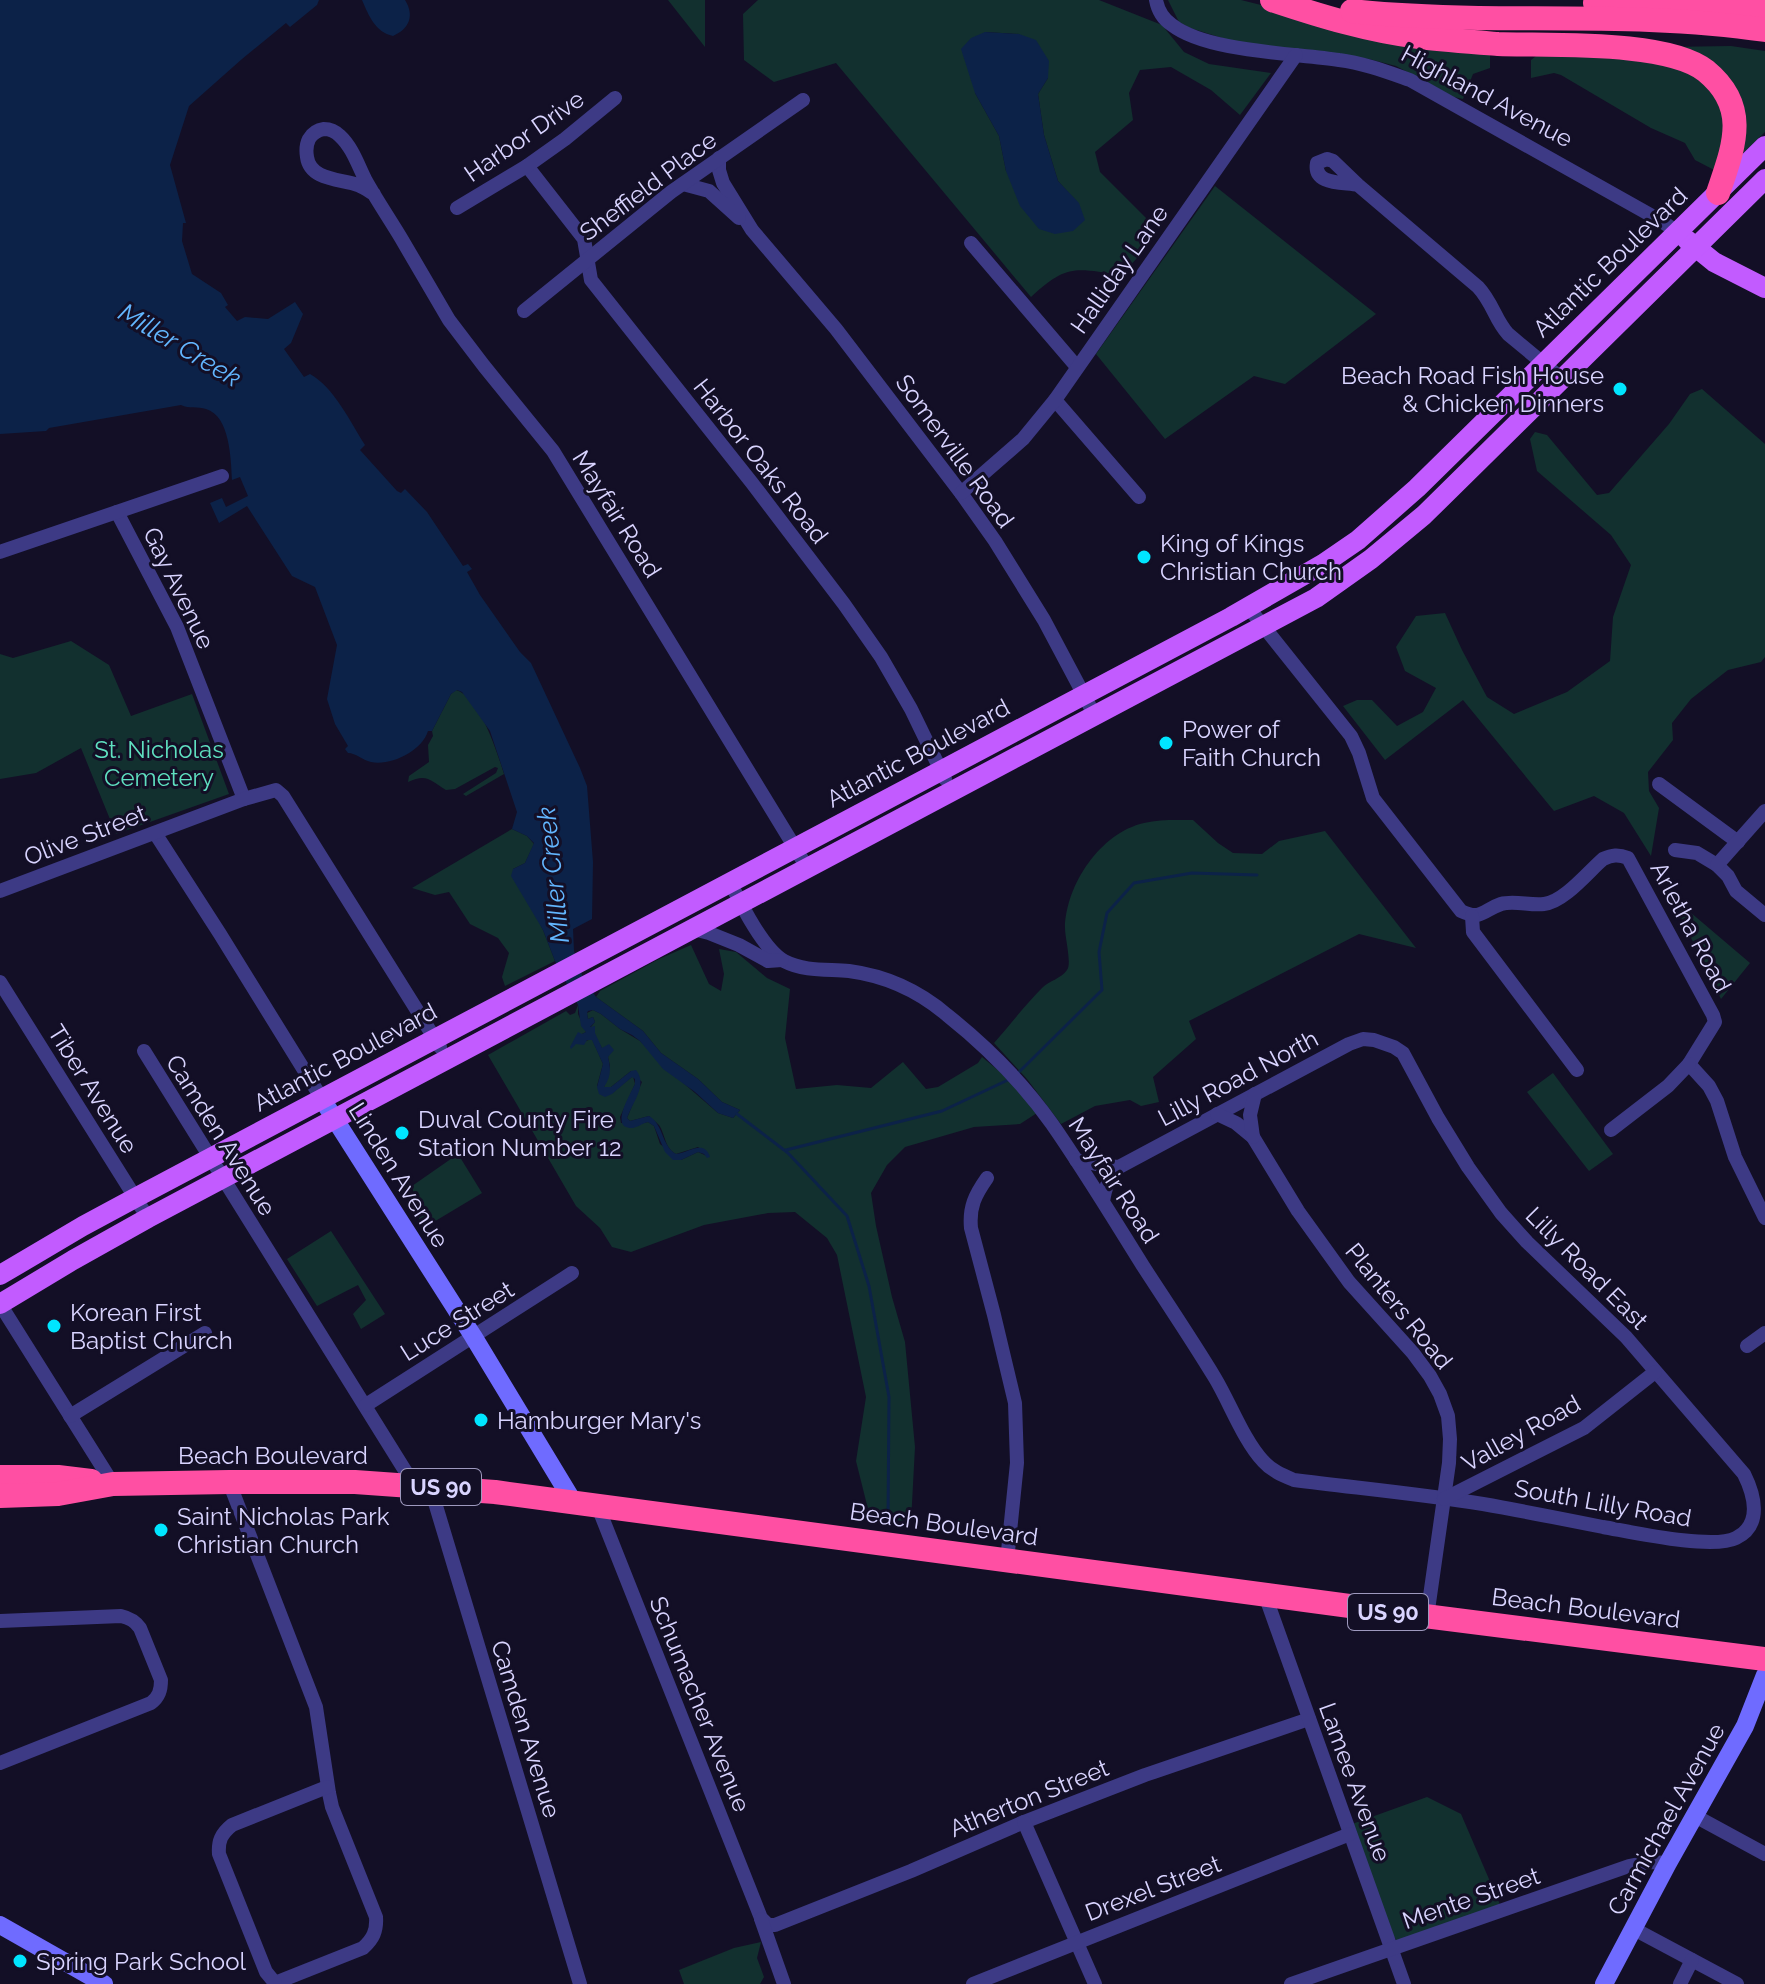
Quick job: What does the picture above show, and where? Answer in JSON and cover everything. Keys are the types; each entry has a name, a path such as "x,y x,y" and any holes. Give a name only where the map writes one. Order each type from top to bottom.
{"highway":[{"path":"1272,0 1316,15 1415,36 1498,44 1614,48 1678,56 1695,63 1723,88 1735,122 1734,146 1718,193"},
{"path":"1282,0 1407,16 1654,21 1765,30"},
{"path":"1416,0 1670,4 1765,10"},
{"name":"Beach Boulevard","path":"0,1477 58,1477 113,1484 326,1482 495,1492 1427,1617 1765,1659"},
{"name":"Beach Boulevard","path":"0,1496 58,1494 113,1484"}],"main road":[{"name":"Atlantic Boulevard","path":"0,1275 135,1198 1248,607 1323,564 1367,533 1417,488 1765,146"},
{"name":"Atlantic Boulevard","path":"0,1304 148,1218 1316,598 1399,537 1765,179"},
{"name":"Highland Avenue","path":"1677,232 1714,262 1765,288"}],"street":[{"name":"Highland Avenue","path":"1156,0 1169,24 1200,39 1250,49 1341,60 1410,80 1677,232"},
{"name":"Halliday Lane","path":"961,493 1023,439 1055,400 1296,55"},
{"name":"Harbor Drive","path":"457,208 527,166 615,98"},
{"name":"Sheffield Place","path":"524,311 683,184 803,100"},
{"name":"Mayfair Road","path":"374,194 360,186 313,172 307,163 306,151 312,135 324,129 331,130 347,143 449,320 553,451 808,869"},
{"name":"Somerville Road","path":"719,158 723,183 752,230"},
{"name":"Harbor Oaks Road","path":"527,166 584,239 591,280 752,483 881,657 911,709 951,792"},
{"name":"Somerville Road","path":"683,184 709,191 752,230 836,329 961,493 1016,574 1095,716"},
{"path":"1358,185 1478,287 1488,298 1501,327 1562,379"},
{"path":"971,243 1077,367"},
{"path":"1055,400 1139,497"},
{"path":"117,512 222,476"},
{"name":"Gay Avenue","path":"0,552 117,512 177,627 244,799"},
{"path":"1248,607 1351,736 1373,798 1461,911 1472,916 1473,932 1577,1070"},
{"path":"1659,784 1738,842"},
{"name":"Olive Street","path":"0,891 244,799 276,790 283,796 435,1039"},
{"path":"1717,865 1765,811"},
{"name":"Linden Avenue","path":"155,833 473,1336 586,1505"},
{"path":"1675,850 1697,853 1717,865 1736,891 1765,915"},
{"name":"Arletha Road","path":"1472,916 1486,914 1506,903 1543,905 1552,902 1603,859 1619,855 1628,858 1713,1015 1715,1022 1689,1064"},
{"path":"730,882 765,943 782,960"},
{"name":"Mayfair Road","path":"693,929 739,945 768,961 782,960 817,970 867,974 904,986 928,1000 1008,1070 1050,1121 1215,1379 1254,1450 1264,1462 1276,1472 1294,1480 1444,1500"},
{"name":"Tiber Avenue","path":"0,982 148,1218"},
{"path":"435,1039 448,1060"},
{"name":"Lilly Road North","path":"1119,1167 1349,1044 1363,1039 1381,1041"},
{"name":"Lilly Road East","path":"1381,1041 1403,1053 1468,1167 1501,1213 1617,1328 1744,1474 1754,1502 1755,1513 1749,1526"},
{"name":"Camden Avenue","path":"144,1051 366,1405 422,1486 580,1984"},
{"path":"1611,1130 1668,1086 1689,1064 1709,1086 1717,1101 1735,1157 1765,1218"},
{"path":"1253,1137 1250,1115 1255,1094"},
{"name":"Planters Road","path":"1217,1114 1236,1123 1253,1137 1313,1233 1349,1282 1424,1367 1440,1394 1448,1416 1450,1439 1427,1617"},
{"path":"1076,1160 1119,1167"},
{"path":"1103,1202 1110,1177 1119,1167"},
{"path":"987,1178 976,1192 970,1214 1015,1403 1017,1463 1007,1561"},
{"name":"Luce Street","path":"366,1405 572,1273"},
{"path":"0,1304 113,1484"},
{"path":"70,1416 205,1333"},
{"path":"1747,1346 1765,1333"},
{"name":"Valley Road","path":"1444,1500 1584,1428 1655,1372"},
{"path":"229,1482 316,1707 332,1807 376,1917 370,1942 363,1948 275,1984 266,1972 219,1854 220,1838 232,1825 327,1787"},
{"name":"South Lilly Road","path":"1444,1500 1663,1538 1721,1543 1736,1538 1749,1526"},
{"name":"Schumacher Avenue","path":"586,1505 765,1922 784,1984"},
{"name":"Lamee Avenue","path":"1265,1595 1404,1984"},
{"path":"0,1621 129,1618 140,1628 161,1680 156,1699 151,1703 0,1763"},
{"name":"Carmichael Avenue","path":"1604,1984 1745,1726 1765,1675"},
{"name":"Atherton Street","path":"765,1922 775,1925 1145,1775 1309,1719"},
{"path":"1695,1816 1765,1854"},
{"path":"1024,1822 1095,1984"},
{"name":"Drexel Street","path":"973,1984 1350,1834"},
{"name":"Mente Street","path":"1291,1984 1629,1866 1649,1862 1668,1863"},
{"path":"0,1925 104,1984"},
{"path":"1634,1929 1737,1984"},
{"path":"1680,1984 1692,1960"}],"green space":[{"path":"668,0 705,0 705,47"},
{"path":"758,0 1099,0 1162,25 1184,52 1209,64 1271,73 1240,115 1211,90 1171,67 1140,70 1129,93 1133,120 1095,152 1100,172 1148,220 1144,250 1122,275 1073,271 1054,278 1031,297 836,63 774,82 744,60 743,14","holes":["985,32 1019,34 1048,78 1038,94 1044,135 1058,181 1078,203 1006,171 999,136 975,93"]},
{"path":"1168,0 1241,0 1490,52 1490,68 1473,74 1463,99 1396,66 1369,59 1232,41 1190,28 1179,22"},
{"path":"1731,46 1765,51 1765,132 1743,153 1738,149 1739,116 1667,47"},
{"path":"1544,50 1584,52 1698,71 1727,111 1718,172 1695,160 1685,143 1651,128 1561,75 1554,73 1531,78 1531,60"},
{"path":"1215,186 1376,314 1285,384 1254,376 1165,439 1096,354"},
{"path":"1702,389 1765,444 1765,657 1761,662 1728,670 1691,699 1672,723 1673,740 1648,772 1649,791 1659,808 1651,856 1624,813 1594,796 1554,811 1463,700 1385,760 1343,706 1357,700 1372,700 1397,726 1423,712 1436,688 1405,671 1396,647 1416,616 1445,613 1487,697 1514,714 1567,692 1610,661 1613,617 1631,565 1611,535 1537,471 1530,439 1535,432 1547,435 1597,495 1609,493 1669,424 1690,394"},
{"name":"St. Nicholas Cemetery","path":"71,641 109,665 131,716 192,694 229,794 116,834 81,748 36,773 0,779 0,654 13,658"},
{"path":"456,690 473,703 480,714 504,774 466,796 463,794 496,773 498,768 455,789 446,790 424,778 408,782 409,776 429,762 428,745 432,731"},
{"path":"1193,820 1233,853 1262,854 1279,841 1325,831 1416,948 1359,934 1189,1021 1196,1039 1153,1077 1159,1102 1141,1106 1130,1100 1095,1106 1061,1124 1027,1079 994,1043 1042,988 1067,970 1067,912 1079,879 1100,849 1128,829 1144,823"},
{"path":"512,829 527,836 534,844 525,863 513,869 555,961 505,986 502,977 509,953 498,938 470,924 449,892 435,895 412,888"},
{"path":"1670,895 1750,963 1721,999"},
{"path":"691,945 709,984 721,991 724,974 719,949 736,952 767,978 790,989 785,1038 796,1089 837,1085 871,1088 903,1062 926,1089 938,1087 978,1063 982,1057 1005,1076 1037,1113 1020,1124 974,1127 905,1147 887,1165 871,1193 892,1297 905,1342 915,1447 911,1522 870,1517 856,1461 866,1397 837,1255 827,1238 795,1212 768,1213 704,1225 631,1252 612,1247 600,1228 576,1206 488,1055 566,1011 570,1015 575,1013 578,1005 578,1014 586,1032 576,1044 592,1039 603,1064 597,1086 611,1094 633,1076 635,1084 620,1117 621,1123 648,1122 654,1126 660,1144 681,1160 698,1152 709,1157 698,1147 676,1154 667,1145 659,1125 649,1116 630,1121 627,1118 642,1082 631,1071 611,1087 604,1087 610,1066 609,1053 602,1048 590,1028 595,1022 593,1017 588,1019 587,1013 593,1010 601,1014 640,1041 718,1113 733,1118 740,1110 722,1102 698,1079 661,1053 643,1031 596,997 600,991"},
{"path":"1553,1073 1613,1154 1589,1171 1527,1092"},
{"path":"458,1154 482,1193 427,1226 420,1223 412,1186"},
{"path":"331,1231 385,1314 361,1329 353,1314 366,1300 358,1285 317,1306 287,1259"},
{"path":"1427,1797 1461,1814 1501,1907 1397,1941 1352,1824"},
{"path":"761,1942 757,1958 764,1977 760,1984 684,1984 679,1970 734,1948"}],"water":[{"path":"0,0 319,0 290,27 286,23 189,106 170,165 186,223 183,223 182,241 192,274 221,293 228,305 225,307 237,321 245,317 268,319 295,302 303,314 291,343 284,349 304,377 310,374 327,387 365,445 360,450 397,491 401,493 405,489 427,512 463,566 468,564 472,569 467,572 480,595 531,663 587,786 593,862 592,919 573,929 574,951 582,975 596,997 643,1031 661,1053 698,1079 722,1102 740,1110 733,1118 718,1113 663,1069 640,1041 593,1010 587,1013 588,1019 593,1017 595,1022 590,1027 595,1026 602,1048 609,1044 614,1050 608,1057 610,1073 604,1087 611,1087 636,1070 640,1087 627,1118 630,1121 649,1116 676,1154 700,1148 710,1157 698,1152 681,1160 673,1160 665,1152 654,1126 648,1122 632,1128 624,1126 622,1116 635,1079 632,1077 605,1097 599,1094 597,1087 603,1064 592,1040 587,1040 584,1045 576,1044 571,1049 578,1032 586,1032 581,1026 578,1005 543,930 511,876 513,869 525,863 534,843 512,829 517,812 490,731 462,692 457,690 451,694 432,731 428,731 419,745 405,756 379,763 348,753 345,749 348,746 335,724 327,699 337,645 315,587 292,576 247,506 219,523 210,503 222,498 226,507 248,496 240,477 232,480 228,439 214,413 181,405 46,431 0,434"},
{"path":"362,0 405,0 410,11 409,21 399,33 393,36 387,34 373,22"},
{"path":"985,32 1019,34 1036,40 1049,61 1048,78 1038,94 1044,135 1058,181 1079,203 1085,220 1073,231 1055,234 1039,229 1020,206 1006,171 999,136 975,93 961,49 971,38"}],"waterway":[{"path":"1019,1072 1102,990 1099,952 1107,913 1134,883 1192,873 1257,875"},
{"path":"786,1150 942,1111 1010,1079"},
{"name":"Miller Creek","path":"737,1114 788,1153 847,1216 869,1286 889,1397 888,1519"}],"place":[{"name":"Beach Road Fish House & Chicken Dinners","path":"1620,389"},
{"name":"King of Kings Christian Church","path":"1144,557"},
{"name":"Power of Faith Church","path":"1166,743"},
{"name":"Duval County Fire Station Number 12","path":"402,1133"},
{"name":"Korean First Baptist Church","path":"54,1326"},
{"name":"Hamburger Mary's","path":"481,1420"},
{"name":"Saint Nicholas Park Christian Church","path":"161,1530"},
{"name":"Spring Park School","path":"20,1961"}]}
